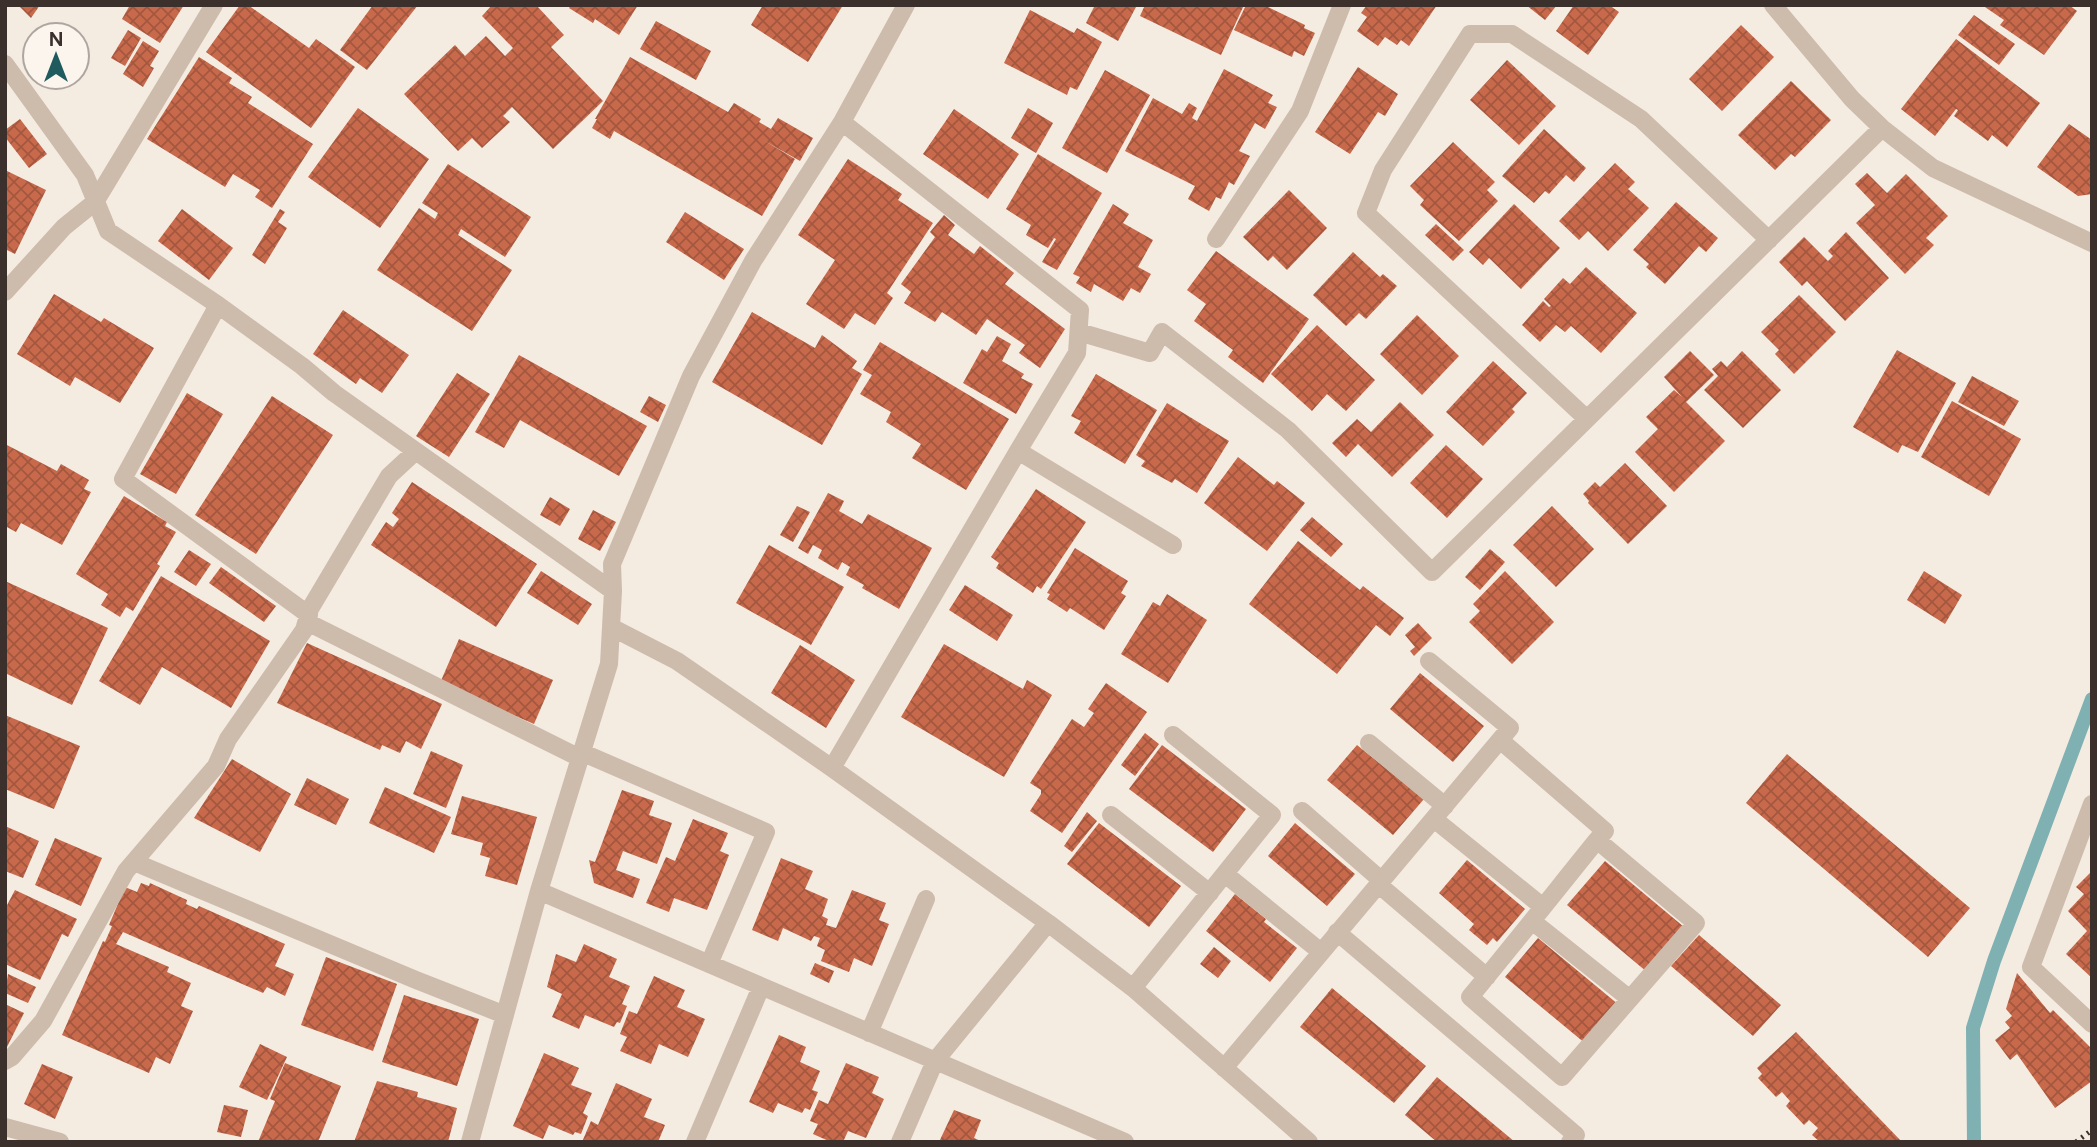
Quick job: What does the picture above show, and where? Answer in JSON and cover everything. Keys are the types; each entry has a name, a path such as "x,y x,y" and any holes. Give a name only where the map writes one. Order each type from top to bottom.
{"street":[{"path":"5,292 64,227 95,202 214,5"},
{"path":"470,1142 539,891 609,664 612,564 691,376 753,261 842,122 906,5"},
{"path":"1216,239 1300,111 1342,5"},
{"path":"1773,5 1852,99 1882,128 1933,168 2092,243"},
{"path":"1587,419 1366,213 1383,170 1470,34 1512,34 1641,119 1769,240"},
{"path":"5,64 85,175 108,231 218,305 416,451 613,591"},
{"path":"832,768 1077,353 1080,310 842,122"},
{"path":"1079,332 1150,353 1161,332 1289,430 1432,572 1882,128"},
{"path":"218,305 123,479 308,618 580,755 766,832 709,964"},
{"path":"5,1061 12,1057 43,1021 126,871 216,766 228,739 304,630 310,609 388,476 416,451"},
{"path":"1018,451 1173,545"},
{"path":"611,627 677,661 1048,923 1133,988 1309,1142"},
{"path":"1429,661 1605,831 1597,840 1470,997 1562,1077 1696,923 1597,840"},
{"path":"1224,1068 1505,734"},
{"path":"1133,988 1272,816 1173,735"},
{"path":"1369,743 1538,914 1630,999"},
{"path":"2092,804 2031,967 2092,1024"},
{"path":"1302,811 1487,976"},
{"path":"1111,815 1210,893"},
{"path":"134,862 505,1015"},
{"path":"1225,874 1321,952"},
{"path":"539,891 1114,1140"},
{"path":"869,1033 926,900"},
{"path":"900,1142 935,1061 1048,923"},
{"path":"1338,932 1576,1135 1570,1142"},
{"path":"695,1142 761,987"},
{"path":"5,1127 60,1142"}],"building":[{"path":"18,5 40,5 31,18"},
{"path":"130,5 184,5 160,43 122,19"},
{"path":"240,5 248,5 309,48 316,39 355,67 311,128 206,52"},
{"path":"373,5 418,5 367,70 340,50"},
{"path":"492,5 536,5 564,35 551,47 603,101 553,149 512,107 503,116 510,122 482,148 472,138 458,151 404,94 455,45 465,56 486,36 505,56 513,48 482,16"},
{"path":"571,5 638,5 619,35 595,19 593,23 569,8"},
{"path":"763,5 843,5 808,62 751,25"},
{"path":"1095,5 1136,7 1118,41 1086,23"},
{"path":"1145,5 1244,5 1221,55 1140,16"},
{"path":"1246,5 1264,5 1305,25 1304,28 1315,33 1304,56 1294,51 1292,57 1234,30"},
{"path":"1367,5 1437,5 1409,46 1401,40 1397,45 1385,37 1378,46 1357,31 1367,17 1361,13"},
{"path":"1526,5 1557,5 1545,20"},
{"path":"1574,5 1609,5 1619,12 1588,55 1556,31"},
{"path":"1982,5 2069,5 2077,11 2044,55 2000,25 2004,20"},
{"path":"1030,10 1074,33 1077,28 1102,42 1077,90 1070,87 1067,95 1004,63"},
{"path":"1974,15 2015,44 1999,65 1958,35"},
{"path":"656,21 711,51 696,80 640,49"},
{"path":"1741,25 1774,57 1722,111 1689,79"},
{"path":"128,30 141,38 125,66 111,58"},
{"path":"1956,39 2040,103 2007,147 1992,135 1988,141 1954,116 1958,110 1956,109 1935,136 1901,109"},
{"path":"143,41 159,51 150,66 154,68 143,87 123,74"},
{"path":"199,57 232,78 229,83 252,97 248,103 313,144 272,208 255,197 260,190 233,174 225,187 147,139"},
{"path":"630,57 728,112 734,103 761,119 759,122 771,129 778,118 813,138 800,161 763,140 795,159 762,216 614,131 610,139 592,128"},
{"path":"1507,60 1556,106 1519,145 1470,100"},
{"path":"1358,67 1398,94 1385,116 1378,112 1350,154 1315,132"},
{"path":"1224,69 1273,95 1268,103 1277,107 1265,129 1255,123 1239,151 1250,156 1234,185 1229,182 1221,199 1216,197 1209,211 1188,199 1195,186 1125,151 1153,98 1182,114 1189,103 1197,108 1192,118 1197,121"},
{"path":"1105,70 1150,95 1107,173 1062,148"},
{"path":"1791,81 1831,120 1795,157 1791,154 1775,170 1738,135"},
{"path":"358,108 429,159 380,228 308,177"},
{"path":"1028,108 1053,123 1036,153 1011,138"},
{"path":"954,109 1019,154 988,199 923,154"},
{"path":"20,119 47,154 29,168 5,137 5,130"},
{"path":"2069,124 2092,140 2092,194 2078,196 2037,167"},
{"path":"1544,129 1586,168 1574,182 1566,175 1549,194 1545,191 1534,203 1502,176"},
{"path":"1453,142 1495,182 1487,190 1498,201 1459,241 1420,205 1424,200 1410,186"},
{"path":"1038,154 1102,193 1057,270 1042,262 1056,239 1054,238 1048,248 1026,235 1031,225 1006,209"},
{"path":"848,159 902,194 898,200 933,223 887,293 893,298 875,325 855,313 844,329 806,304 835,260 798,235"},
{"path":"1615,163 1635,182 1628,189 1649,208 1608,251 1588,231 1579,240 1559,221"},
{"path":"448,164 531,217 505,257 461,229 458,235 512,270 472,331 377,270 419,208 435,219 438,213 422,203"},
{"path":"5,170 46,190 15,254 5,249"},
{"path":"1867,173 1887,193 1906,174 1948,216 1926,238 1934,245 1905,274 1856,223 1875,205 1855,184"},
{"path":"1289,190 1327,228 1287,270 1273,256 1268,261 1243,237"},
{"path":"1676,202 1718,238 1706,252 1699,246 1665,284 1646,267 1649,264 1633,250"},
{"path":"1113,204 1129,214 1123,223 1153,240 1138,267 1151,274 1140,293 1131,288 1123,301 1094,284 1091,292 1076,283 1080,277 1073,274"},
{"path":"1514,204 1560,248 1521,289 1489,258 1483,265 1469,252"},
{"path":"182,209 233,248 209,280 158,241"},
{"path":"280,209 285,212 278,222 287,228 265,264 252,255"},
{"path":"685,212 744,249 724,280 666,242"},
{"path":"944,215 955,225 948,235 974,254 980,246 1014,273 1005,284 1065,329 1040,368 1019,353 1025,345 987,319 976,335 942,312 935,322 904,303 911,292 901,284 935,237 930,232"},
{"path":"1436,224 1464,250 1453,261 1425,235"},
{"path":"1846,232 1889,278 1845,321 1807,281 1802,286 1779,262 1804,237 1828,261 1833,256 1828,251"},
{"path":"1216,251 1309,319 1263,383 1228,357 1233,350 1194,321 1206,304 1187,290"},
{"path":"1353,252 1380,277 1383,274 1397,286 1366,319 1359,313 1346,326 1313,295"},
{"path":"1586,267 1637,313 1601,353 1571,326 1565,332 1556,325 1540,342 1522,325 1543,301 1551,306 1544,299 1563,278 1570,284"},
{"path":"54,294 101,322 104,318 154,348 120,403 75,377 70,386 17,354"},
{"path":"1799,295 1836,332 1794,374 1775,354 1779,350 1761,332"},
{"path":"343,310 409,355 382,393 360,378 356,384 313,354"},
{"path":"752,312 815,348 822,335 857,361 852,368 862,374 822,445 712,382"},
{"path":"1417,315 1459,356 1422,395 1380,354"},
{"path":"1317,325 1375,380 1346,411 1327,394 1312,411 1271,374"},
{"path":"997,336 1011,344 1002,361 1024,374 1021,378 1033,384 1016,414 963,383 982,349 987,352"},
{"path":"880,342 1009,419 966,490 912,458 921,444 886,422 891,412 860,394 872,375 863,370"},
{"path":"1897,350 1956,383 1918,452 1902,445 1898,453 1853,427"},
{"path":"1690,351 1714,375 1686,402 1725,441 1674,492 1635,452 1658,429 1646,417 1674,390 1682,397 1664,377"},
{"path":"1742,351 1781,390 1743,428 1704,390 1718,376 1712,369 1721,361 1727,367"},
{"path":"519,355 647,426 619,476 520,420 504,448 475,432"},
{"path":"1493,361 1527,393 1512,409 1515,412 1483,446 1446,412"},
{"path":"457,373 490,394 449,457 416,436"},
{"path":"1096,374 1157,410 1125,464 1074,433 1081,421 1071,416"},
{"path":"1972,376 2019,401 2004,426 1958,402"},
{"path":"187,393 223,414 176,494 140,474"},
{"path":"272,396 333,435 256,554 195,515"},
{"path":"649,396 666,405 658,422 640,412"},
{"path":"1952,401 2021,439 1989,496 1921,457"},
{"path":"1400,402 1434,435 1392,477 1358,444 1346,457 1332,443 1357,419 1371,432"},
{"path":"1167,403 1229,441 1197,493 1175,479 1172,483 1141,466 1145,461 1136,455"},
{"path":"5,444 57,471 61,464 89,480 84,489 91,492 62,545 21,523 16,532 5,526"},
{"path":"1446,445 1483,479 1447,518 1410,483"},
{"path":"1238,457 1274,485 1277,481 1305,503 1267,551 1204,503"},
{"path":"1625,463 1667,506 1628,544 1588,503 1583,494 1595,482 1600,487"},
{"path":"412,482 537,564 496,627 371,545 386,522 393,527 399,519 392,513"},
{"path":"1036,489 1086,522 1041,589 1037,586 1033,593 996,568 999,563 991,557"},
{"path":"828,493 844,501 839,511 862,524 868,514 932,548 899,609 862,588 864,585 846,575 850,567 842,562 838,570 818,558 822,550 813,545 808,554 798,548"},
{"path":"124,496 167,522 165,526 176,532 157,564 160,566 133,611 126,607 120,617 101,605 108,594 76,574"},
{"path":"550,497 570,509 560,526 540,515"},
{"path":"797,506 810,512 793,542 780,535"},
{"path":"1552,506 1594,549 1556,587 1513,545"},
{"path":"593,510 616,522 600,551 578,539"},
{"path":"1312,517 1343,544 1331,557 1300,530"},
{"path":"1298,541 1360,590 1363,586 1404,618 1390,636 1376,625 1337,674 1249,604"},
{"path":"769,545 844,587 811,645 736,603"},
{"path":"1075,548 1128,581 1121,593 1126,596 1104,630 1070,608 1067,612 1047,599 1050,594 1047,593"},
{"path":"1490,549 1505,562 1480,590 1465,577"},
{"path":"189,550 211,564 196,586 174,572"},
{"path":"221,567 276,606 264,622 209,583"},
{"path":"541,571 592,604 578,625 527,593"},
{"path":"1505,571 1554,622 1512,664 1469,622 1480,611 1473,604"},
{"path":"1924,571 1962,595 1945,624 1907,600"},
{"path":"161,576 270,641 231,708 162,667 140,705 99,681"},
{"path":"5,581 108,628 72,705 5,673"},
{"path":"965,585 1013,615 997,641 949,610"},
{"path":"1167,594 1207,620 1168,683 1121,654 1153,602 1160,606"},
{"path":"1418,623 1432,638 1414,656 1410,651 1415,647 1405,635"},
{"path":"459,639 553,680 534,724 440,683"},
{"path":"307,643 442,704 421,749 406,741 400,753 382,745 380,750 277,703"},
{"path":"944,644 1023,689 1027,680 1052,695 1004,777 901,717"},
{"path":"800,645 855,680 826,728 771,693"},
{"path":"1420,673 1484,726 1453,762 1390,709"},
{"path":"1106,683 1147,712 1062,833 1030,811 1041,790 1030,783 1072,719 1084,727 1094,713 1088,709"},
{"path":"5,715 80,746 54,809 5,789"},
{"path":"1145,733 1159,744 1135,776 1121,765"},
{"path":"1162,745 1246,809 1213,852 1129,789"},
{"path":"1357,745 1424,799 1393,835 1327,780"},
{"path":"431,751 463,765 446,808 413,794"},
{"path":"1787,754 1970,908 1928,957 1746,803"},
{"path":"232,759 291,794 260,852 194,818"},
{"path":"307,778 349,799 336,825 294,805"},
{"path":"385,787 451,817 434,853 369,823"},
{"path":"622,790 654,801 649,815 672,823 657,864 623,851 616,870 640,879 633,898 594,883 589,860 595,862"},
{"path":"462,796 537,817 517,885 485,876 490,858 480,855 483,843 451,834"},
{"path":"1087,812 1097,821 1072,852 1064,846"},
{"path":"693,819 728,833 720,851 729,855 707,910 674,898 669,912 646,903 666,857 675,861"},
{"path":"1099,823 1181,886 1149,927 1067,864"},
{"path":"1295,823 1355,874 1327,906 1268,856"},
{"path":"5,826 39,841 23,878 5,871"},
{"path":"55,838 102,858 81,906 35,885"},
{"path":"781,858 813,871 805,889 828,899 822,916 828,919 826,925 836,928 852,890 886,903 879,920 889,924 872,966 854,958 849,972 821,961 825,950 817,946 820,938 814,936 811,941 783,928 778,941 752,930"},
{"path":"1467,860 1525,909 1497,942 1493,938 1487,945 1469,930 1474,924 1439,893"},
{"path":"1605,861 1684,927 1647,972 1567,905"},
{"path":"2092,871 2092,978 2066,954 2087,931 2068,911 2084,894 2076,887"},
{"path":"141,883 149,886 150,883 187,900 186,904 197,909 199,906 285,944 275,966 294,974 285,996 267,987 263,993 123,932 116,944 169,967 167,972 191,983 181,1006 193,1011 170,1064 156,1057 149,1073 62,1035 112,926 109,925 125,887 137,892"},
{"path":"15,890 77,919 68,937 62,934 40,980 5,964 5,909"},
{"path":"1235,894 1297,948 1270,982 1206,931"},
{"path":"1699,935 1781,1005 1753,1036 1671,966"},
{"path":"1538,938 1619,1005 1586,1044 1505,977"},
{"path":"584,944 617,959 609,977 630,986 622,1004 627,1006 620,1023 617,1022 614,1027 585,1015 579,1029 552,1017 562,994 547,987 556,954 576,962"},
{"path":"1214,947 1231,961 1218,978 1200,964"},
{"path":"326,957 397,984 373,1051 301,1025"},
{"path":"815,963 834,971 829,983 810,974"},
{"path":"2017,973 2050,1013 2053,1010 2092,1049 2092,1081 2055,1108 2017,1054 2010,1060 1995,1040 2010,1028 2005,1022 2012,1016 2006,1009"},
{"path":"8,974 36,987 28,1003 5,993"},
{"path":"654,976 685,990 677,1007 705,1019 688,1057 659,1044 651,1064 620,1051 627,1037 620,1034 629,1011 637,1014"},
{"path":"1332,988 1426,1066 1394,1103 1300,1027"},
{"path":"404,995 479,1019 457,1086 382,1062"},
{"path":"5,1004 24,1013 5,1051"},
{"path":"1796,1032 1902,1142 1820,1142 1812,1135 1818,1128 1809,1120 1804,1125 1786,1106 1790,1101 1782,1092 1776,1097 1758,1078 1762,1074 1757,1068"},
{"path":"779,1035 806,1047 800,1062 820,1071 812,1090 818,1092 810,1110 805,1108 802,1113 778,1103 773,1113 749,1102"},
{"path":"260,1044 287,1057 267,1100 239,1087"},
{"path":"544,1053 579,1068 571,1085 592,1093 583,1113 588,1116 581,1134 575,1132 573,1135 549,1125 543,1139 513,1126"},
{"path":"285,1063 341,1086 318,1142 258,1142 275,1101 270,1099"},
{"path":"846,1063 879,1077 872,1093 884,1099 866,1138 848,1131 843,1142 831,1142 813,1134 818,1124 810,1121 819,1100 828,1104"},
{"path":"42,1064 73,1077 55,1119 24,1104"},
{"path":"1437,1077 1515,1142 1437,1142 1405,1115"},
{"path":"377,1081 418,1092 417,1097 457,1108 448,1142 354,1142"},
{"path":"616,1083 652,1099 644,1117 665,1125 658,1142 582,1142 591,1121 598,1125"},
{"path":"224,1105 248,1110 241,1137 217,1132"},
{"path":"954,1110 981,1120 974,1138 983,1142 939,1142"}],"waterway":[{"path":"1974,1142 1973,1028 1994,961 2092,699"}],"railway":[{"path":"2076,1142 2092,1130"}]}
